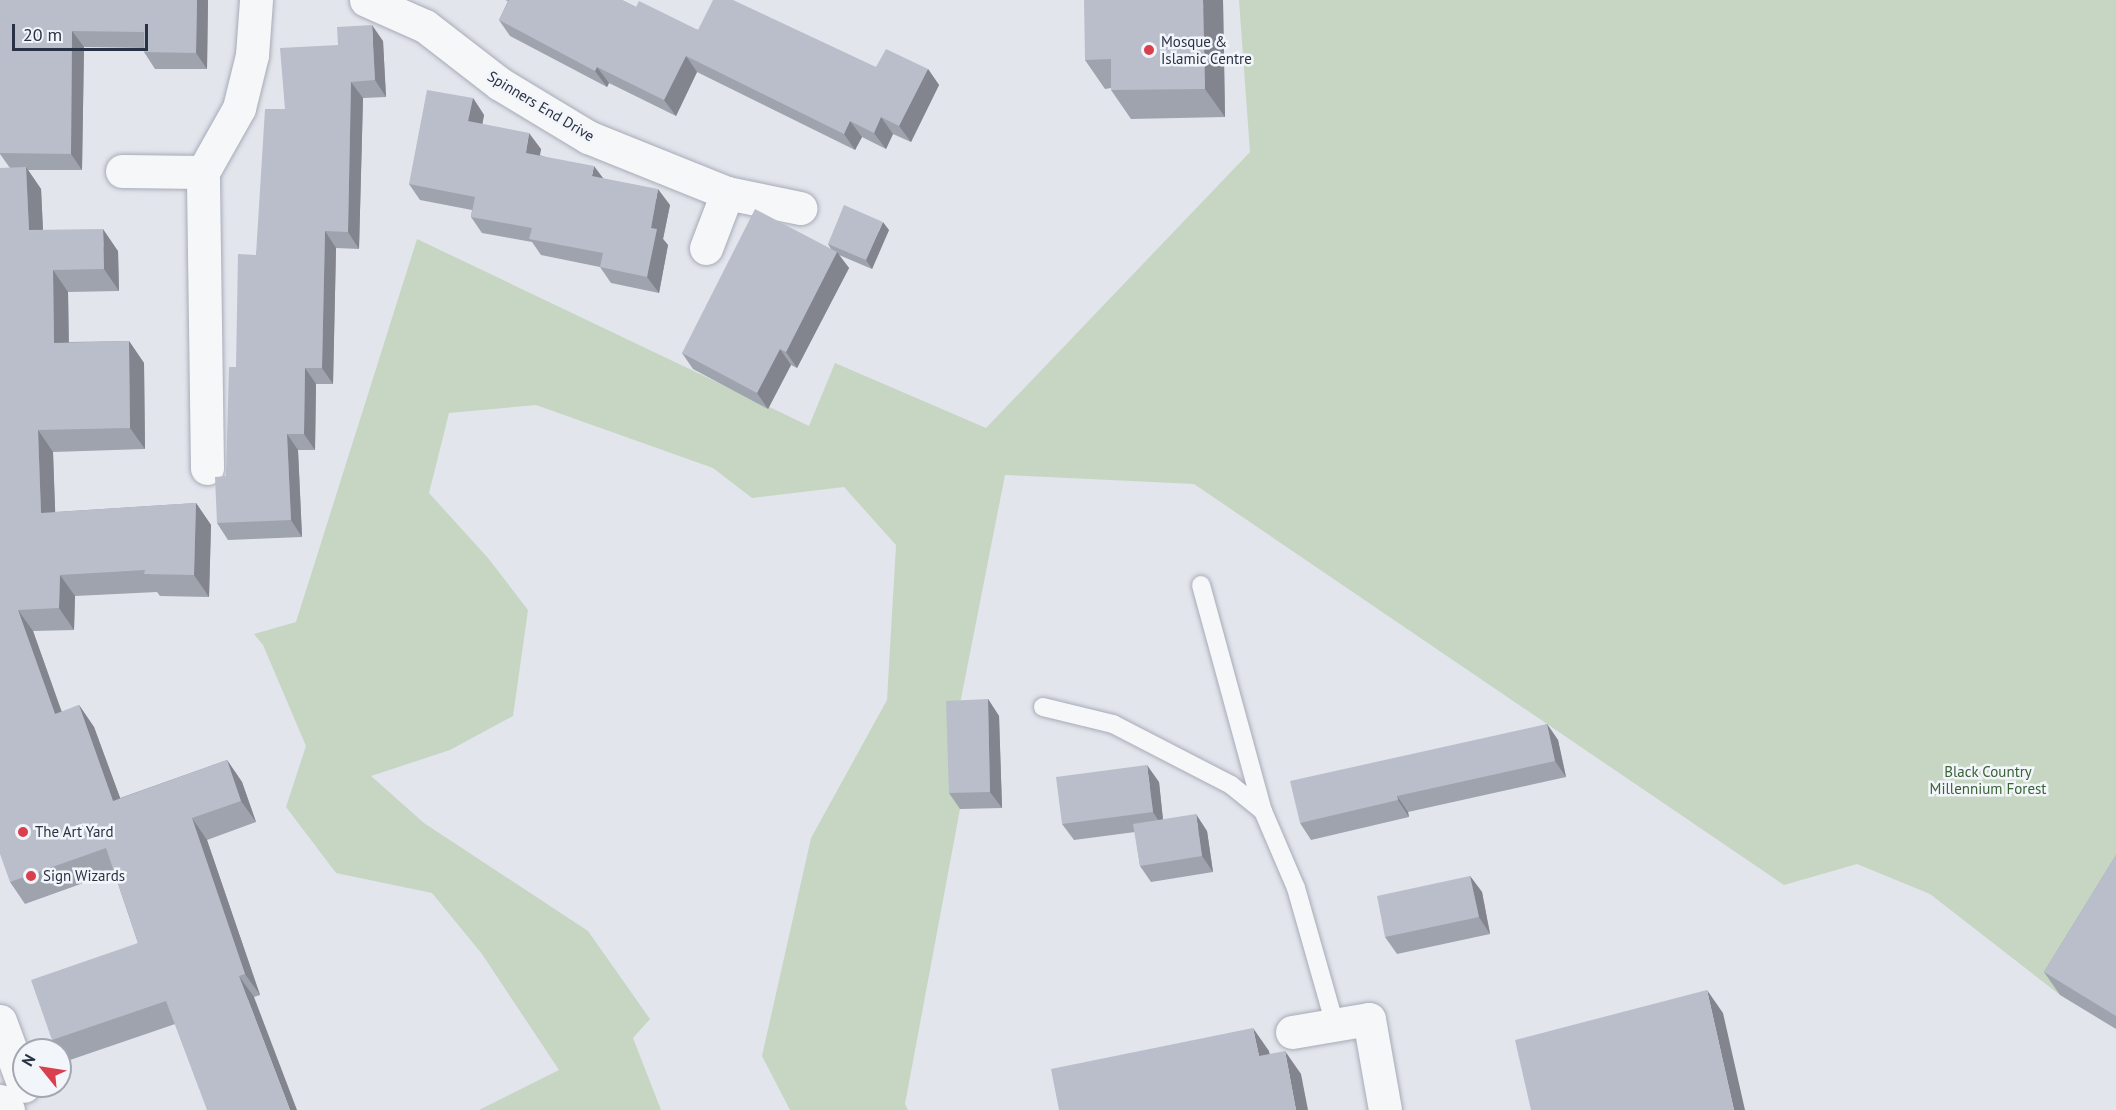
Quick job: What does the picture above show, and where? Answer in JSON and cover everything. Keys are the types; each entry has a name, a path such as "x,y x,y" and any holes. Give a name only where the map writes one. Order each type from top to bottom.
{"street":[{"path":"207,468 203,172 239,108 252,55 256,0"},
{"name":"Spinners End Drive","path":"366,0 425,26 500,84 588,137 727,193 800,207"},
{"path":"122,171 203,172"},
{"path":"706,248 727,193"},
{"path":"1292,1032 1369,1019 1385,1110"},
{"path":"0,1021 12,1054"},
{"path":"0,1101 8,1110"}],"lane":[{"path":"1201,585 1263,811 1296,888 1335,1025"},
{"path":"1043,706 1113,724 1231,785 1263,811"}],"green space":[{"name":"Black Country Millennium Forest","path":"1239,0 2116,0 2116,904 2060,995 1930,894 1857,864 1784,885 1194,484 1005,475 959,709 960,809 905,1104 908,1110 790,1110 762,1056 811,838 887,700 896,545 844,487 752,498 713,468 536,405 449,413 429,493 488,558 528,610 513,716 450,750 371,776 424,823 588,931 650,1019 633,1038 661,1110 479,1110 559,1070 482,954 432,893 336,873 286,807 306,746 263,645 254,634 296,622 417,239 809,426 835,363 986,428 1250,152"}],"building":[{"path":"0,0 197,0 196,53 144,52 144,32 72,31 71,154 0,153"},
{"path":"509,0 622,0 636,7 639,1 698,30 713,0 733,0 876,67 886,49 928,69 899,126 881,117 874,133 850,121 844,134 686,56 664,100 597,67 595,71 499,20"},
{"name":"Mosque & Islamic Centre","path":"1084,0 1203,0 1205,89 1111,90 1111,59 1085,60"},
{"path":"372,25 375,80 351,82 348,232 325,231 322,368 305,368 304,434 287,434 291,520 217,523 215,477 226,476 229,367 236,367 238,254 256,255 265,109 285,109 280,48 338,45 337,27"},
{"path":"427,90 473,98 468,121 529,133 526,153 594,166 592,176 658,189 651,228 657,229 647,277 600,267 603,253 529,239 532,228 471,217 475,197 409,184"},
{"path":"26,167 29,230 103,229 104,269 53,270 54,343 129,341 130,428 38,430 41,513 196,503 194,575 144,574 145,570 60,575 59,608 18,610 55,714 79,705 113,801 227,760 241,801 192,818 245,974 239,976 290,1110 207,1110 166,1001 58,1038 51,1038 31,980 138,943 106,848 10,882 0,854 0,168"},
{"path":"844,205 883,222 866,260 828,244"},
{"path":"755,209 837,252 786,352 780,349 757,393 682,353"},
{"path":"988,699 990,792 949,793 946,701"},
{"path":"1547,724 1555,761 1397,796 1398,800 1300,823 1290,781"},
{"path":"1147,765 1153,812 1062,824 1056,777"},
{"path":"1196,814 1202,856 1140,866 1133,824"},
{"path":"2116,855 2116,1016 2044,972"},
{"path":"1470,876 1479,917 1385,937 1377,896"},
{"path":"1707,990 1734,1110 1531,1110 1515,1040"},
{"path":"1253,1028 1259,1056 1285,1051 1296,1110 1059,1110 1051,1069"}],"place":[{"name":"Mosque & Islamic Centre","path":"1149,50"},
{"name":"The Art Yard","path":"23,832"},
{"name":"Sign Wizards","path":"31,876"}]}
